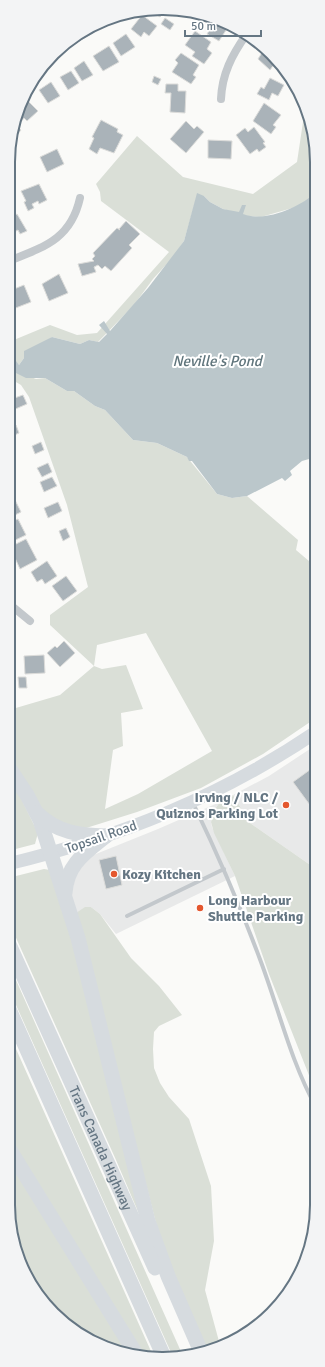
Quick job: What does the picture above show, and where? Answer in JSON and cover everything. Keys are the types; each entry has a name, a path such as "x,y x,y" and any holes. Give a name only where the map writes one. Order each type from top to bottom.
{"highway":[{"path":"15,776 37,813 65,894 78,938 148,1221 168,1276 199,1347"},
{"path":"37,813 45,821 61,830 77,834 106,836"},
{"path":"65,894 67,879 72,867 106,836"},
{"name":"Trans Canada Highway","path":"15,958 191,1349"},
{"name":"Trans Canada Highway","path":"15,1023 162,1352"},
{"path":"15,1159 133,1349"}],"main road":[{"name":"Topsail Road","path":"15,862 106,836 193,803 249,775 310,736"}],"street":[{"path":"221,99 226,69 233,54 243,39"},
{"path":"15,258 51,243 59,236 74,217 80,198"},
{"path":"15,607 30,621"}],"lane":[{"path":"193,803 224,869 261,962 304,1086 310,1096"},
{"path":"127,916 224,869"}],"shaded area":[{"path":"303,117 310,153 309,199 296,207 261,217 248,216 223,209 210,202 204,196 196,199 184,241 134,305 98,342 89,340 80,344 52,337 24,358 19,365 15,362 15,340 50,325 77,335 97,333 169,252 101,201 100,192 96,184 137,136 183,177 253,194 297,162"},
{"path":"15,362 31,377 36,379 45,378 67,391 74,391 95,406 105,410 133,440 157,443 187,457 217,494 232,498 247,496 298,540 296,550 310,562 310,722 263,754 201,788 137,812 83,829 66,828 42,809 15,767 15,708 60,695 94,666 50,625 50,615 88,587 67,505 29,397 21,385 15,382","holes":["146,633 212,751 138,794 105,809 113,750 123,746 121,713 143,709 126,665 102,669 94,666 97,645"]},
{"path":"310,749 310,865 250,823 233,795 269,776"},
{"path":"15,786 38,833 35,844 15,849"},
{"path":"233,795 250,823 310,865 310,1078 269,974 235,876 214,833 211,822 215,809 220,802"},
{"path":"220,802 215,809 211,822 212,827 235,876 116,934 100,914 91,907 76,913 69,890 70,880 91,856"},
{"path":"44,869 50,870 55,876 154,1249 116,1160 15,936 15,876"},
{"path":"85,907 91,907 100,914 131,958 159,986 182,1015 159,1026 154,1032 154,1068 160,1083 169,1097 189,1119 211,1186 214,1241 205,1290 219,1341 206,1345 163,1250 76,913"},
{"path":"15,978 181,1351 171,1352 15,1003"},
{"path":"15,1047 151,1352 137,1350 15,1152"},
{"path":"15,1165 128,1348 97,1337 73,1322 58,1309 45,1294 30,1270 20,1243 16,1224"}],"water":[{"name":"Neville's Pond","path":"197,193 223,209 239,212 242,205 246,205 243,214 252,216 271,215 282,212 310,197 310,459 302,461 290,471 292,475 285,481 282,478 247,496 232,498 217,494 192,461 189,461 187,457 157,443 133,440 105,410 95,406 74,391 67,391 45,378 26,378 15,371 15,361 19,365 24,358 24,351 52,337 80,344 89,340 99,342 107,334 99,325 104,321 110,331 148,288 184,241"}],"building":[{"path":"141,16 143,16 157,26 149,36 144,32 141,37 131,29"},
{"path":"165,18 174,24 170,30 161,24"},
{"path":"213,24 227,29 219,41 207,34"},
{"path":"195,31 211,42 207,49 212,53 204,64 192,56 195,52 185,45"},
{"path":"126,34 135,47 121,56 113,43"},
{"path":"109,46 119,62 103,71 93,56"},
{"path":"181,53 199,65 193,75 196,77 191,84 172,72 178,63 175,60"},
{"path":"262,53 273,65 270,70 258,59"},
{"path":"84,61 93,75 82,81 74,68"},
{"path":"71,71 79,83 68,90 60,77"},
{"path":"154,76 161,79 158,85 152,82"},
{"path":"270,78 284,85 278,96 272,93 269,100 257,94 261,87 264,89"},
{"path":"51,82 60,96 48,103 39,90"},
{"path":"166,84 178,84 178,91 186,91 185,113 170,112 171,93 165,93"},
{"path":"28,101 38,111 27,121 24,118 21,122"},
{"path":"264,103 281,115 273,125 276,127 271,134 253,121"},
{"path":"101,120 118,129 117,132 123,135 114,153 100,148 97,154 89,149 94,138 92,137"},
{"path":"186,121 194,129 197,126 204,132 186,153 170,139"},
{"path":"254,127 265,142 263,143 266,147 259,152 257,149 250,154 236,135 245,128 248,132"},
{"path":"208,140 232,141 231,159 208,158"},
{"path":"57,149 64,164 47,172 40,157"},
{"path":"39,184 47,200 39,204 38,201 32,204 34,208 28,211 24,202 26,201 21,191"},
{"path":"17,214 27,231 20,234 18,230 15,232 15,215"},
{"path":"126,221 140,234 129,245 132,248 111,271 105,266 102,269 98,265 94,267 96,272 82,276 78,264 94,261 92,259 95,256 93,253 117,228 120,230 119,229"},
{"path":"59,274 68,293 49,301 42,284"},
{"path":"24,285 31,302 15,308 15,289"},
{"path":"23,395 27,404 15,409 15,398"},
{"path":"15,425 19,433 15,435"},
{"path":"41,442 44,450 35,454 32,446"},
{"path":"48,463 52,472 42,477 37,468"},
{"path":"52,477 57,486 44,492 40,482"},
{"path":"15,500 21,512 15,515"},
{"path":"58,502 62,511 48,518 44,508"},
{"path":"18,519 26,535 15,540 15,520"},
{"path":"66,528 70,537 63,541 59,531"},
{"path":"26,539 37,560 20,569 15,558 15,544"},
{"path":"47,561 57,576 45,584 42,579 37,582 31,572"},
{"path":"66,576 77,591 63,601 52,586"},
{"path":"64,641 75,653 60,667 47,653 55,646 57,648"},
{"path":"44,655 45,673 25,674 24,656"},
{"path":"18,677 26,677 27,688 19,688"},
{"path":"310,770 310,805 293,782"},
{"path":"116,856 122,885 106,889 99,860"}],"place":[{"name":"Irving / NLC / Quiznos Parking Lot","path":"286,805"},
{"name":"Kozy Kitchen","path":"114,874"},
{"name":"Long Harbour Shuttle Parking","path":"200,908"}]}
